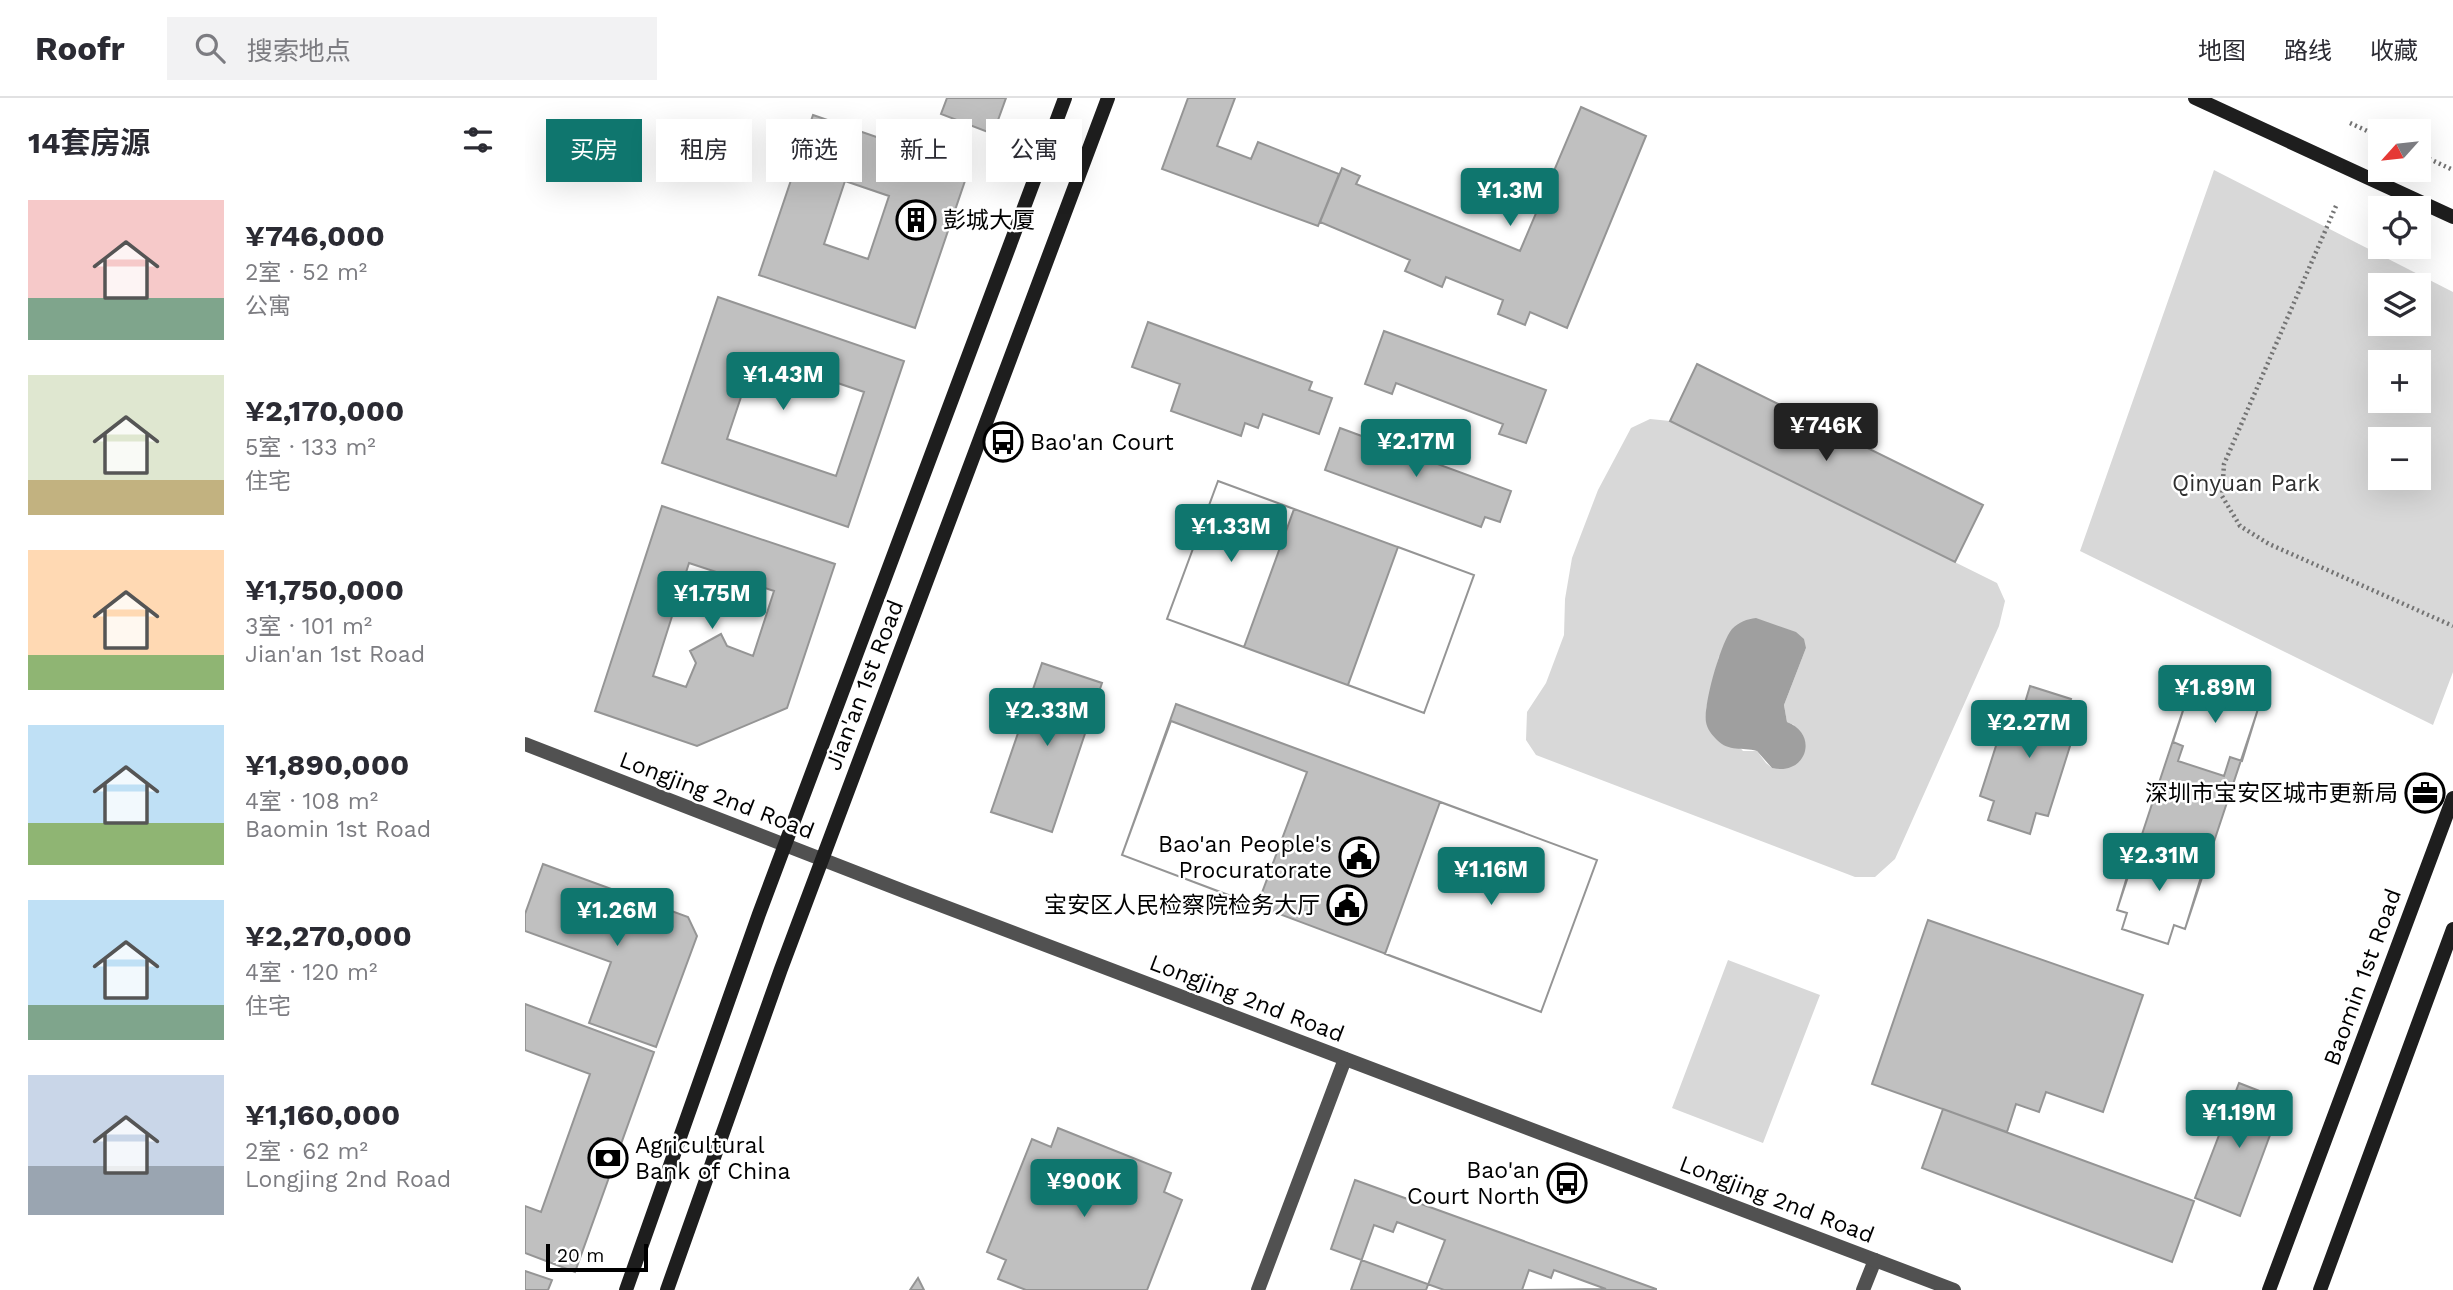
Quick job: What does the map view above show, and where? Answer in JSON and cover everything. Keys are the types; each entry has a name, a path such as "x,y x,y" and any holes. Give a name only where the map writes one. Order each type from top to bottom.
{"main road":[{"name":"Jian'an 1st Road","path":"626,1290 785,846 1065,98"},
{"name":"Jian'an 1st Road","path":"667,1290 823,860 1108,98"},
{"path":"2195,98 2453,217"},
{"name":"Baomin 1st Road","path":"2269,1290 2453,799"},
{"path":"2320,1290 2453,929"}],"street":[{"name":"Longjing 2nd Road","path":"525,744 785,846 1954,1290"},
{"path":"1258,1290 1345,1059"},
{"path":"1863,1290 1875,1260"}],"path":[{"path":"2350,123 2368,131"},
{"path":"2431,160 2453,170"},
{"path":"2336,206 2224,464 2222,496 2240,526 2269,544 2453,625"}],"green space":[{"name":"Qinyuan Park","path":"2214,170 2368,249 2368,259 2388,259 2416,273 2368,273 2368,336 2431,336 2431,281 2453,292 2453,672 2433,725 2080,551"},
{"path":"1650,419 1670,421 1997,583 2005,601 1999,626 1895,859 1875,877 1855,877 1536,755 1526,740 1527,712 1546,683 1564,635 1565,599 1572,558 1598,490 1631,428","holes":["1806,648 1784,705 1787,722 1794,725 1780,769 1772,768 1757,751 1743,751 1706,709 1719,656"]},
{"path":"1728,960 1820,995 1763,1143 1672,1108"}],"shaded area":[{"path":"1756,618 1796,632 1804,639 1806,648 1784,705 1787,722 1803,735 1805,752 1794,766 1784,769 1772,768 1757,751 1731,748 1722,744 1710,732 1706,722 1710,689 1728,636 1737,624"}],"building":[{"path":"947,98 1006,98 998,119 986,119 986,131 972,126 972,119 954,119 941,114"},
{"path":"1188,98 1235,98 1217,146 1251,159 1258,142 1339,174 1318,226 1162,169"},
{"path":"1581,107 1646,136 1567,328 1530,312 1525,325 1498,314 1503,300 1446,277 1442,287 1405,271 1410,260 1320,222 1342,168 1360,176 1356,184 1520,251"},
{"name":"彭城大厦","path":"862,132 876,137 876,182 965,182 915,328 759,275 790,182 845,182 824,244 868,259 889,196 848,182 862,182"},
{"path":"718,297 904,361 848,527 662,463","holes":["755,355 864,392 836,476 727,439"]},
{"path":"1148,322 1312,382 1309,390 1332,398 1319,434 1263,414 1258,428 1245,423 1241,436 1171,411 1180,384 1132,367"},
{"path":"1384,331 1546,390 1526,443 1499,434 1503,424 1396,383 1392,394 1365,384"},
{"path":"1697,364 1983,505 1955,562 1670,421"},
{"path":"1340,428 1511,491 1500,522 1485,517 1481,527 1325,470"},
{"path":"1218,481 1474,575 1424,713 1167,619"},
{"path":"1218,481 1294,509 1244,647 1167,619"},
{"path":"662,506 835,564 787,708 697,746 595,711","holes":["689,563 774,591 753,656 727,646 721,634 690,651 696,663 686,687 653,676"]},
{"path":"1398,547 1474,575 1424,713 1348,685"},
{"path":"1042,663 1102,683 1052,832 991,812"},
{"path":"2204,673 2251,688 2246,705 2258,709 2185,929 2174,925 2168,944 2122,929 2127,913 2117,910 2190,689 2198,692"},
{"path":"2204,673 2251,688 2246,705 2258,709 2242,761 2230,757 2224,776 2178,761 2183,746 2173,742 2190,689 2198,692"},
{"path":"2030,686 2071,699 2064,720 2077,724 2048,816 2036,813 2030,834 1988,820 1994,801 1980,796 2010,702 2024,706"},
{"name":"Bao'an People's Procuratorate","path":"1176,704 1597,860 1541,1012 1122,855"},
{"path":"1171,721 1307,772 1257,906 1122,855"},
{"path":"1440,802 1597,860 1541,1012 1385,954"},
{"path":"2147,841 2195,856 2189,873 2201,877 2185,929 2174,925 2168,944 2122,929 2127,913 2117,910 2133,857 2142,859"},
{"path":"543,864 688,917 697,936 656,1047 589,1023 611,962 525,931 525,914"},
{"path":"1928,920 2143,995 2103,1112 2046,1092 2039,1112 2016,1104 2007,1132 1872,1084"},
{"path":"525,1004 654,1052 575,1272 525,1253 525,1206 541,1212 590,1074 525,1050"},
{"path":"2239,1083 2283,1100 2240,1216 2195,1198"},
{"path":"1943,1109 2194,1201 2172,1262 1922,1168"},
{"path":"1058,1128 1171,1173 1164,1192 1182,1200 1147,1290 1026,1290 998,1279 1006,1260 987,1252 1032,1139 1051,1147"},
{"path":"1355,1180 1656,1290 1444,1290 1331,1249"},
{"path":"1397,1222 1445,1240 1426,1290 1351,1290 1374,1225 1393,1232"},
{"path":"1529,1270 1551,1278 1554,1270 1606,1289 1522,1290"},
{"path":"525,1271 552,1280 548,1290 525,1290"},
{"path":"918,1278 924,1290 910,1290"}],"place":[{"name":"彭城大厦","path":"916,220"},
{"name":"Bao'an Court","path":"1003,442"},
{"name":"深圳市宝安区城市更新局","path":"2425,793"},
{"name":"Bao'an People's Procuratorate","path":"1359,857"},
{"name":"宝安区人民检察院检务大厅","path":"1347,905"},
{"name":"Agricultural Bank of China","path":"608,1158"},
{"name":"Bao'an Court North","path":"1567,1183"}]}
